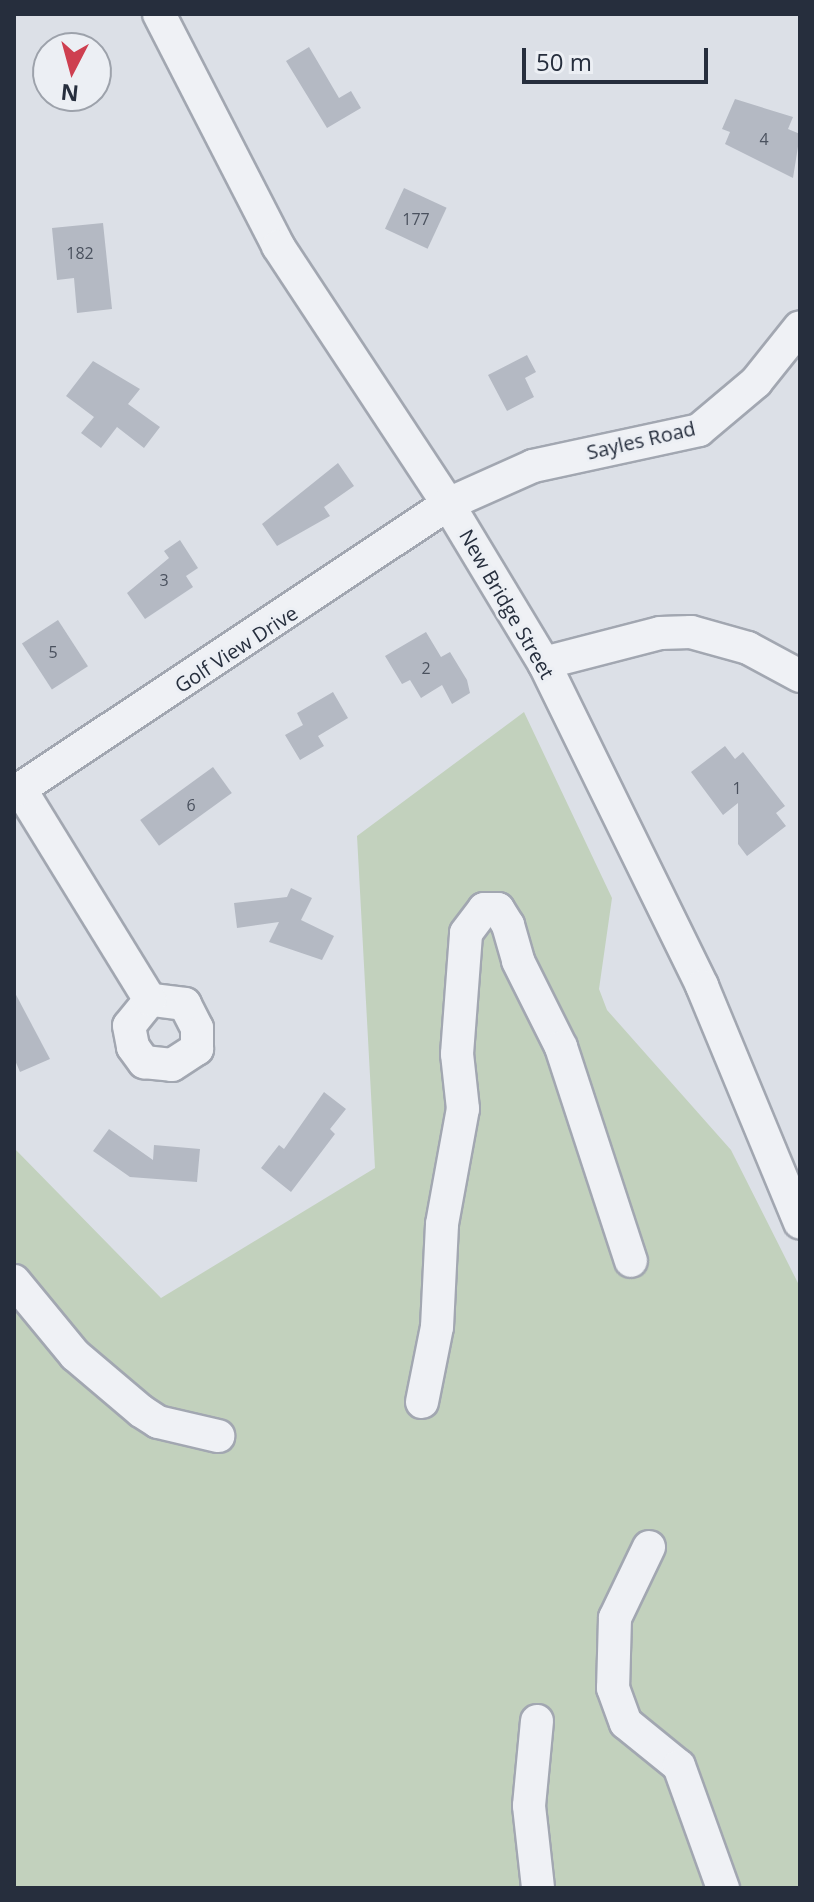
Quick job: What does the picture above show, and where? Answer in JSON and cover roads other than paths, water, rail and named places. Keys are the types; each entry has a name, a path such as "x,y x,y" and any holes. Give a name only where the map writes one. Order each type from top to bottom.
{"street":[{"name":"New Bridge Street","path":"159,14 278,246 448,504 544,663 683,945 800,1223"},
{"name":"Sayles Road","path":"448,504 533,466 699,430 756,382 800,327"},
{"name":"Golf View Drive","path":"150,1000 17,785 448,504"},
{"path":"544,663 660,633 691,632 748,648 800,676"},
{"path":"422,1402 437,1327 442,1224 463,1109 457,1054 466,933 484,909 498,909 508,925 518,961 549,1018 631,1261"},
{"path":"14,1281 75,1355 141,1411 158,1422 218,1436"},
{"path":"649,1547 615,1618 613,1688 626,1723 679,1766 723,1888"},
{"path":"537,1721 529,1806 538,1888"}]}
